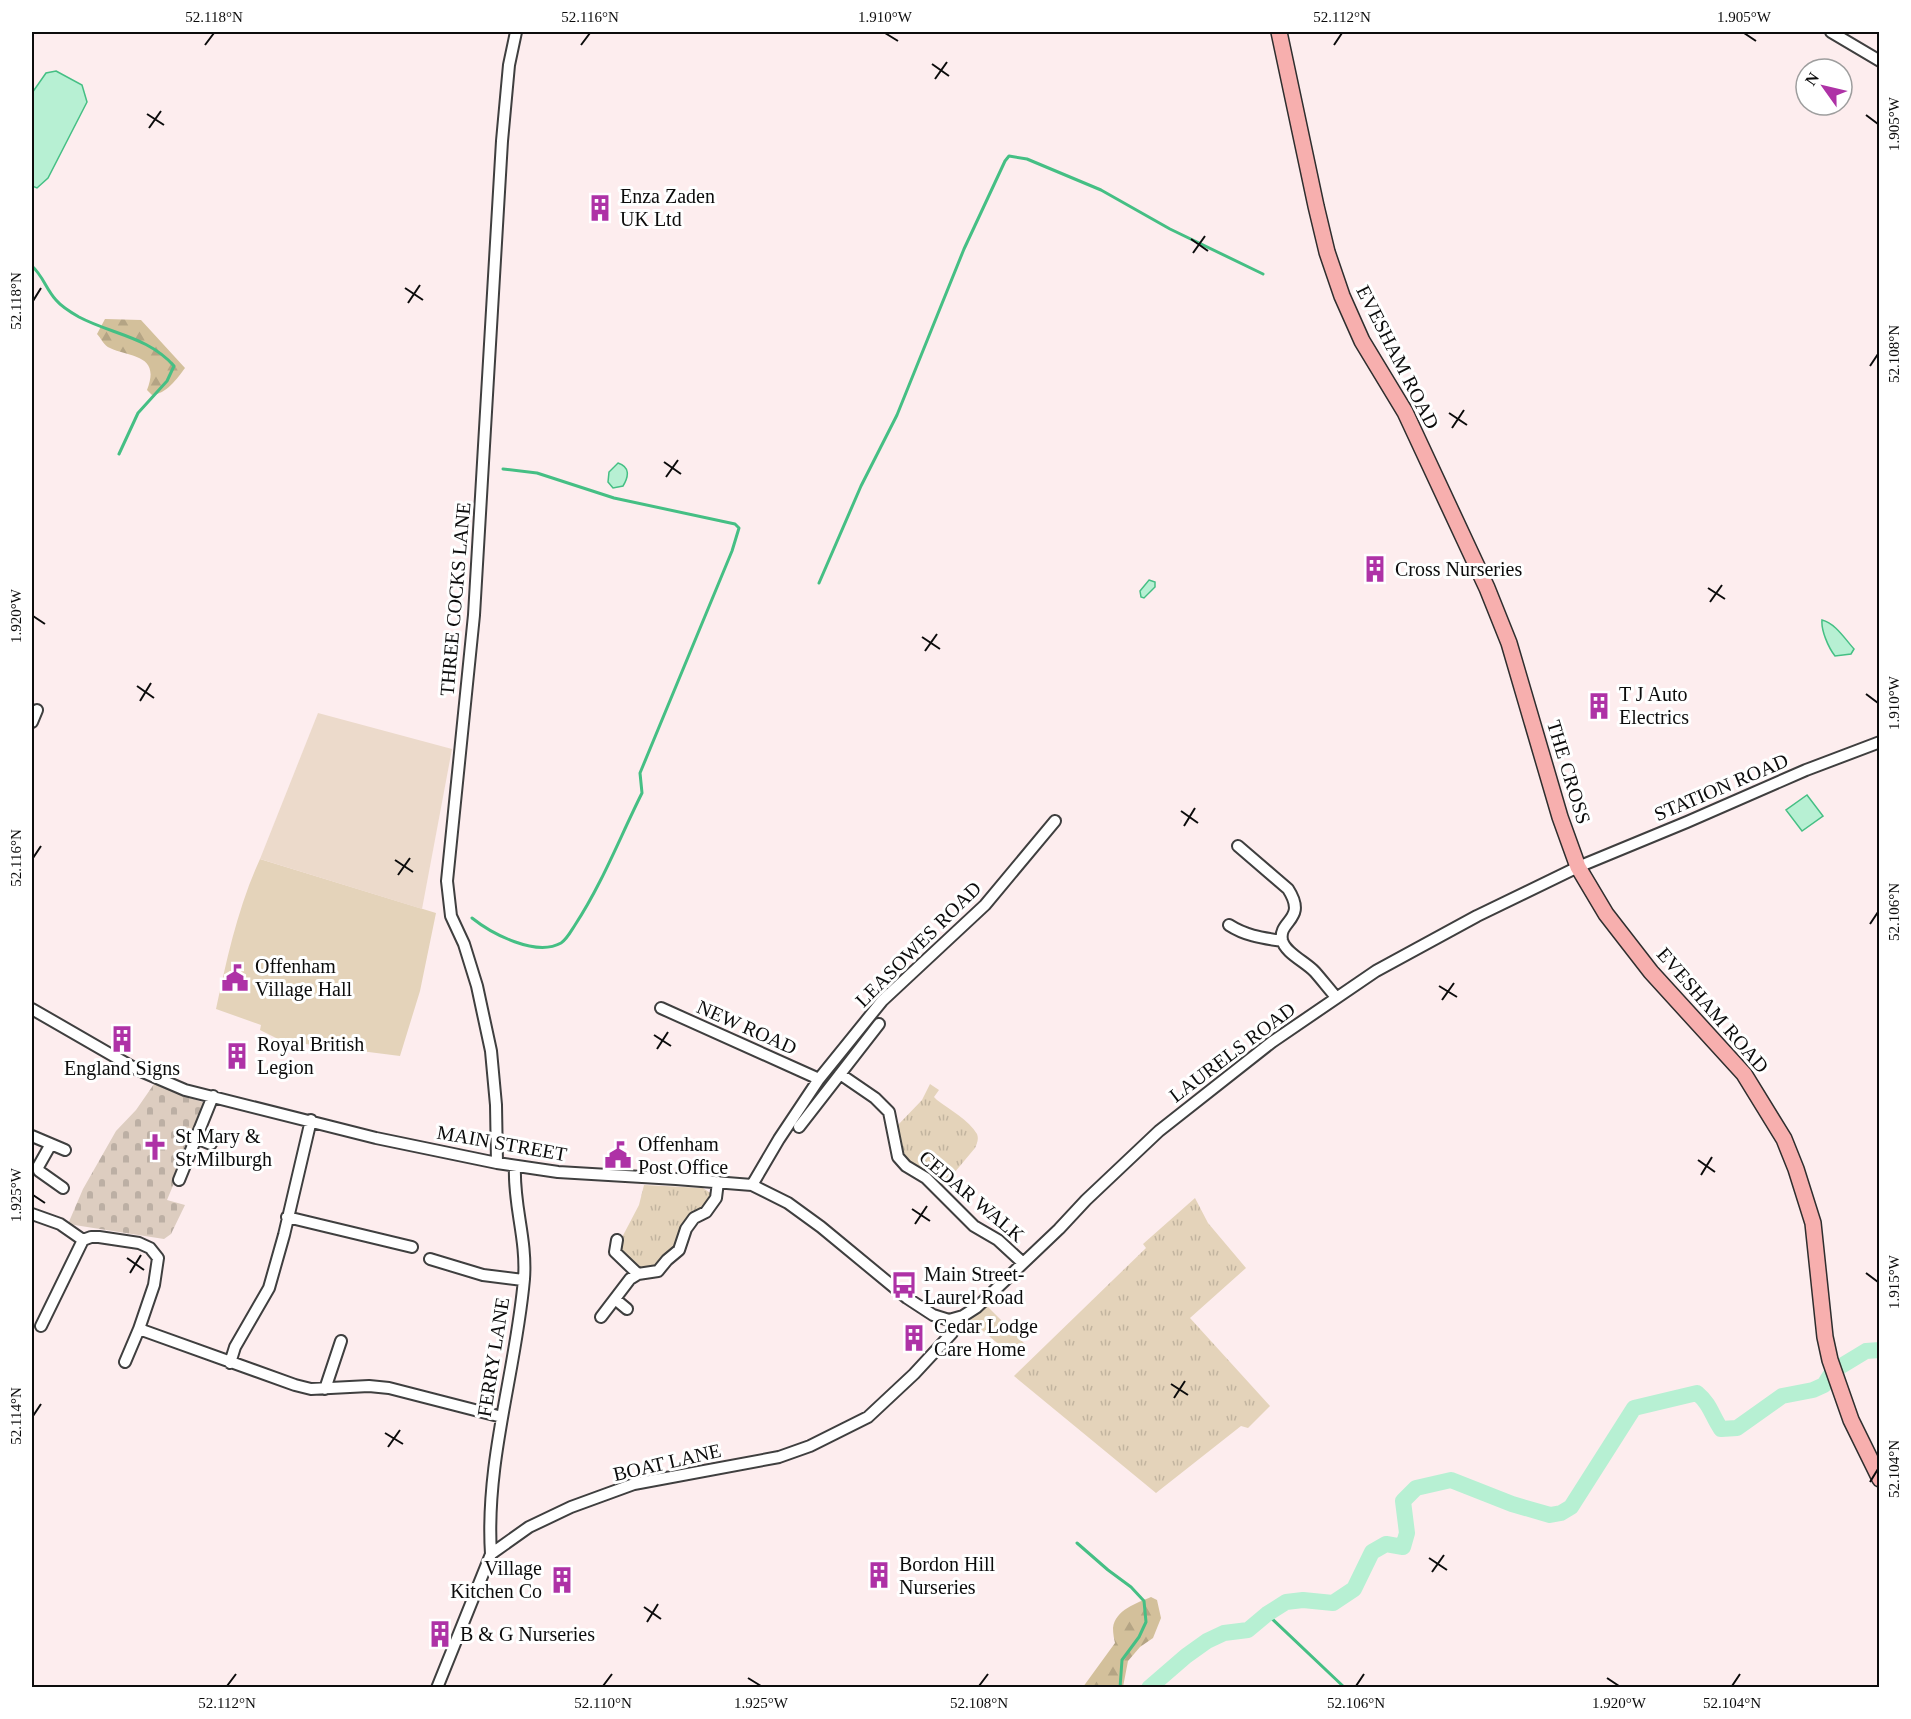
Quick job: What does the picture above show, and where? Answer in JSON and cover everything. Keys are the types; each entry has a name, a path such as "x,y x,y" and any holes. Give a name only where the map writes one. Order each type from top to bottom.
{"main road":[{"name":"EVESHAM ROAD","path":"1279,32 1316,206 1327,252 1342,296 1362,341 1405,412 1484,584 1509,643 1521,689"},
{"name":"THE CROSS","path":"1521,689 1560,817 1578,867"},
{"name":"EVESHAM ROAD","path":"1578,867 1606,914 1651,972 1744,1074 1784,1139 1813,1223 1825,1337 1830,1360 1851,1420 1880,1479"}],"street":[{"name":"THREE COCKS LANE","path":"497,1163 496,1105 490,1051 477,986 464,944 451,916 447,881 474,615 502,141 509,65 516,32"},
{"path":"1831,32 1880,61"},
{"path":"32,722 37,710"},
{"name":"STATION ROAD","path":"1578,867 1806,770 1880,742"},
{"name":"LEASOWES ROAD","path":"753,1185 779,1139 819,1079 882,1001 984,905 1055,821"},
{"path":"1238,846 1288,889 1294,898 1296,909 1284,930 1282,941 1314,971 1336,997"},
{"name":"LAURELS ROAD","path":"949,1320 963,1317 977,1307 1159,1131 1272,1042 1376,971 1477,916 1578,867"},
{"path":"1229,925 1257,937 1282,941"},
{"name":"NEW ROAD","path":"661,1008 819,1079"},
{"name":"MAIN STREET","path":"32,1009 136,1070 184,1090 376,1138 497,1163 558,1172 753,1185 788,1203 821,1227 907,1298 933,1315 949,1320"},
{"path":"799,1127 879,1024"},
{"name":"CEDAR WALK","path":"840,1074 875,1098 889,1112 898,1157 906,1166 926,1178 974,1226 998,1240 1023,1263"},
{"path":"179,1180 213,1096"},
{"path":"230,1363 235,1347 264,1299 275,1270 310,1120"},
{"path":"32,1136 65,1150"},
{"path":"196,1138 211,1144"},
{"path":"51,1144 38,1167 39,1171 63,1188"},
{"name":"FERRY LANE","path":"491,1554 490,1499 524,1280 524,1242 514,1192 515,1166"},
{"path":"601,1317 630,1278 638,1274 658,1271 679,1250 686,1229 694,1218 706,1212 716,1198 718,1182"},
{"path":"32,1214 60,1224 83,1240"},
{"path":"287,1217 412,1246"},
{"path":"41,1326 83,1240 99,1237 139,1243 155,1253 158,1258 157,1271 126,1362"},
{"path":"617,1240 610,1255 638,1274"},
{"path":"430,1259 483,1275 524,1280"},
{"path":"615,1299 627,1309"},
{"name":"BOAT LANE","path":"491,1554 529,1527 571,1507 617,1490 648,1480 779,1457 810,1446 868,1417 952,1334 953,1326 949,1320"},
{"path":"139,1329 294,1385 311,1389 369,1386 389,1388 502,1417"},
{"path":"325,1389 341,1341"},
{"path":"437,1688 491,1554"}],"green space":[{"path":"105,319 141,320 185,368 166,389 152,395 147,390 150,370 147,364 142,359 108,347 97,334"},
{"path":"260,859 436,913 420,991 400,1056 282,1041 260,1030 261,1025 216,1009 239,914"},
{"path":"154,1084 207,1104 167,1200 185,1205 171,1234 164,1239 68,1224 83,1189 116,1131 136,1110"},
{"path":"930,1084 939,1090 934,1097 964,1120 978,1136 975,1148 944,1185 940,1185 909,1164 901,1153 897,1126 922,1100"},
{"path":"644,1185 703,1188 712,1194 712,1197 680,1241 657,1267 639,1269 621,1253 618,1245 639,1205"},
{"path":"1195,1198 1208,1223 1246,1268 1190,1318 1270,1406 1248,1428 1241,1426 1156,1493 1014,1376 1146,1248 1143,1244"},
{"path":"986,1305 1027,1346 1015,1358 970,1320"},
{"path":"1151,1597 1157,1600 1161,1618 1153,1638 1140,1647 1128,1661 1123,1687 1083,1687 1115,1643 1113,1628 1118,1616 1128,1608"}],"shaded area":[{"path":"56,71 82,85 87,102 48,178 37,188 32,186 32,93 46,73"},
{"path":"618,463 625,467 627,475 623,486 613,488 608,482 609,472"},
{"path":"1149,580 1155,582 1155,587 1144,598 1141,597 1140,591"},
{"path":"1822,620 1831,624 1843,636 1854,649 1851,654 1835,656 1825,638"},
{"path":"318,713 452,749 422,909 260,859"},
{"path":"1807,795 1823,816 1802,831 1786,810"}],"waterway":[{"path":"819,583 861,486 897,415 964,249 1009,156 1027,159 1101,190 1170,229 1263,274"},
{"path":"32,266 53,296 67,309 91,323 153,348 174,366 167,381 138,413 119,454"},
{"path":"472,918 502,937 527,945 551,947 561,943 569,935 594,893 642,793 640,773 732,551 739,528 735,524 614,498 537,473 503,469"},
{"path":"1149,1688 1207,1641 1224,1633 1248,1630 1286,1602 1303,1600 1333,1603 1354,1589 1372,1552 1386,1544 1403,1547 1407,1533 1403,1501 1416,1488 1451,1480 1512,1504 1550,1515 1561,1513 1571,1507 1634,1408 1697,1393 1702,1397 1721,1429 1737,1428 1782,1396 1813,1390 1824,1385 1833,1371 1866,1351 1880,1350"},
{"path":"1077,1543 1131,1587 1144,1601 1146,1622 1139,1637 1122,1660 1120,1688"},
{"path":"1267,1614 1345,1688"}],"place":[{"name":"Enza Zaden UK Ltd","path":"600,208"},
{"name":"Cross Nurseries","path":"1375,569"},
{"name":"T J Auto Electrics","path":"1599,706"},
{"name":"Offenham Village Hall","path":"235,978"},
{"name":"England Signs","path":"122,1039"},
{"name":"Royal British Legion","path":"237,1056"},
{"name":"St Mary & St Milburgh","path":"155,1147"},
{"name":"Offenham Post Office","path":"618,1155"},
{"name":"Main Street- Laurel Road","path":"904,1285"},
{"name":"Cedar Lodge Care Home","path":"914,1338"},
{"name":"Bordon Hill Nurseries","path":"879,1575"},
{"name":"Village Kitchen Co","path":"562,1580"},
{"name":"B & G Nurseries","path":"440,1634"}]}
